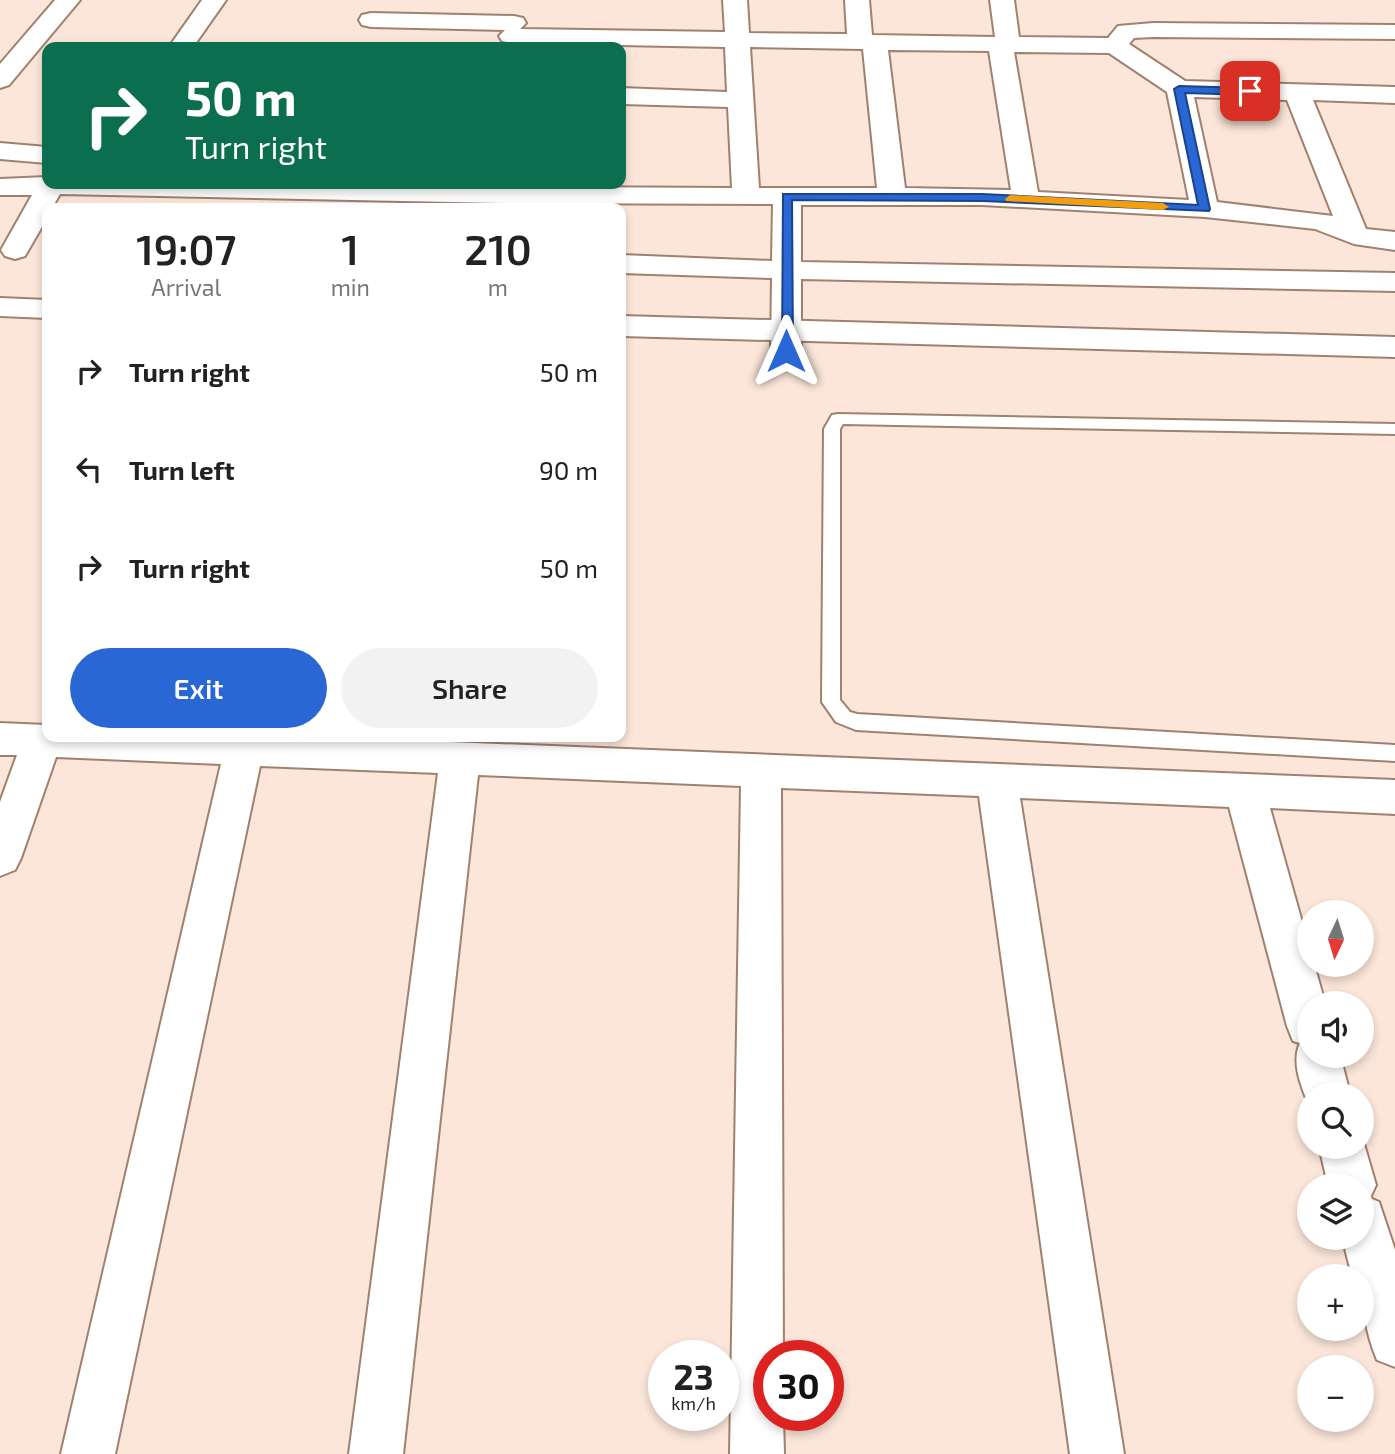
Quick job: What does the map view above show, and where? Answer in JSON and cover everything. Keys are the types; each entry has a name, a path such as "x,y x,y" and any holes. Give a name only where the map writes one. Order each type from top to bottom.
{"street":[{"path":"0,80 68,0"},
{"path":"185,42 214,0"},
{"path":"735,0 746,196"},
{"path":"857,0 868,41 892,197"},
{"path":"1002,0 1004,43 1026,200"},
{"path":"371,19 738,40 1115,46 1179,89 1395,95"},
{"path":"1115,46 1127,31 1149,20 1286,21 1395,32"},
{"path":"1179,89 1205,209"},
{"path":"1297,93 1354,234"},
{"path":"626,96 741,100"},
{"path":"0,151 42,155"},
{"path":"0,187 42,185"},
{"path":"7,249 49,189"},
{"path":"472,189 1026,200 1205,209 1320,221 1364,238 1395,241"},
{"path":"786,340 787,196"},
{"path":"7,249 42,251"},
{"path":"626,264 787,271 1395,282"},
{"path":"0,307 42,309"},
{"path":"626,326 786,340 1395,367"},
{"path":"0,328 42,330"},
{"path":"626,346 786,340 1395,347"},
{"path":"0,739 42,740 0,859"},
{"path":"92,742 1395,797"},
{"path":"88,1454 244,748"},
{"path":"376,1454 460,758"},
{"path":"757,1454 761,770"},
{"path":"997,780 1097,1454"},
{"path":"1245,790 1300,991"},
{"path":"1370,1250 1395,1342"}],"lane":[{"path":"1395,429 838,419 832,429 831,688 831,702 835,710 843,717 856,722 1395,753"}],"slow traffic":[{"path":"1010,199 1163,207"}],"route":[{"path":"786,351 787,196 982,197 1205,209 1179,89 1250,91"}]}
